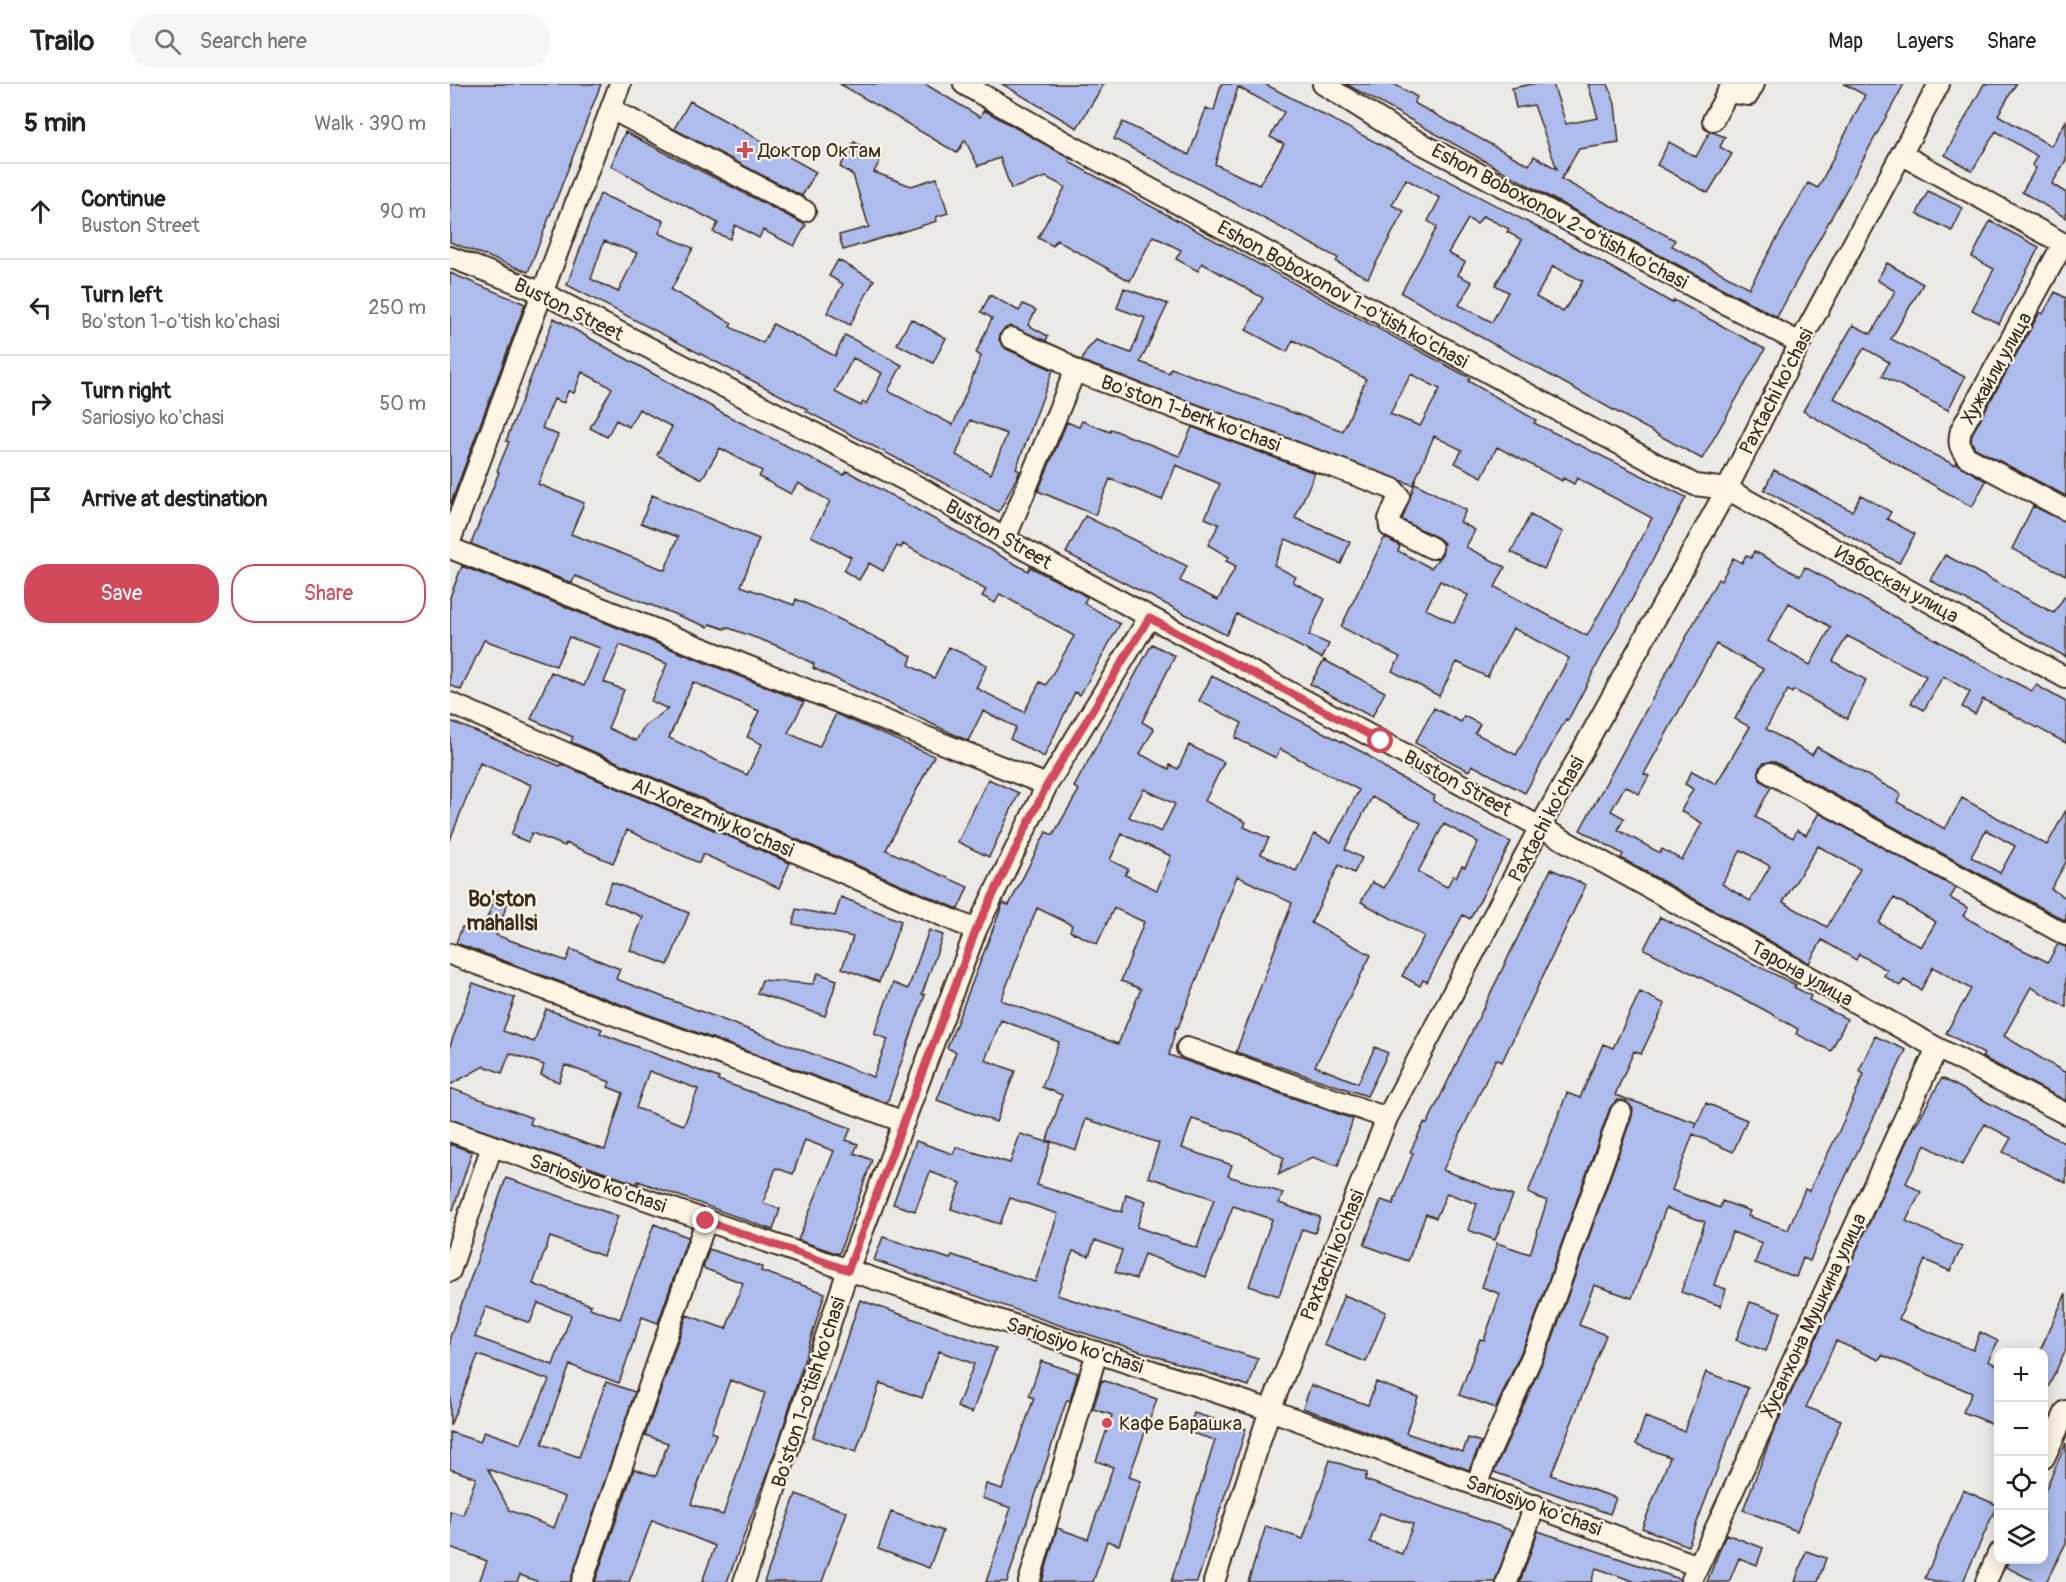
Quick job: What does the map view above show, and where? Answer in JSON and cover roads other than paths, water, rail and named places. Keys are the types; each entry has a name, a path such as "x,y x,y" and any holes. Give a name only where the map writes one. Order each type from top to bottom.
{"street":[{"path":"450,541 620,84"},
{"name":"Eshon Boboxonov 1-o'tish ko'chasi","path":"964,84 1059,139 1695,485 1727,489"},
{"name":"Eshon Boboxonov 2-o'tish ko'chasi","path":"1323,84 1396,130 1800,343"},
{"path":"1713,120 1728,92 1748,95 1754,84"},
{"name":"Paxtachi ko'chasi","path":"1214,1582 1270,1410 1387,1118 1540,827 1727,489 1800,343 1939,84"},
{"path":"611,109 805,211"},
{"name":"Хужайли улица","path":"1901,154 2065,244 1961,430 1959,440 1960,450 1967,457 2066,510"},
{"name":"Buston Street","path":"450,257 543,293 926,491 1005,539 1149,618 1540,827"},
{"path":"1011,338 1060,360 1075,371"},
{"name":"Bo'ston 1-berk ko'chasi","path":"1005,539 1075,371 1393,489 1399,496 1389,519 1390,527 1432,548"},
{"name":"Избоскан улица","path":"1727,489 2066,678"},
{"path":"450,548 1047,785"},
{"name":"Bo'ston 1-o'tish ko'chasi","path":"744,1582 848,1270 976,930 1047,785 1149,618"},
{"name":"Al-Xorezmiy ko'chasi","path":"450,703 976,930"},
{"path":"1770,773 2066,935"},
{"name":"Тарона улица","path":"1540,827 1936,1048 2066,1114"},
{"path":"450,954 904,1122"},
{"path":"1187,1048 1387,1118"},
{"name":"Хусанхона Мушкина улица","path":"1694,1574 1936,1048"},
{"path":"1476,1484 1541,1336 1620,1112"},
{"name":"Sariosiyo ko'chasi","path":"450,1131 848,1270 1270,1410 1534,1504 1694,1574"},
{"path":"450,1271 492,1146"},
{"path":"582,1582 706,1221"},
{"path":"1029,1582 1097,1352"},
{"path":"2044,1456 2066,1411"},
{"path":"1507,1582 1534,1504"},
{"path":"1989,1581 1995,1564"}],"place":[{"name":"Доктор Октам","path":"745,150"},
{"name":"Кафе Барашка","path":"1107,1423"}],"district":[{"name":"Bo'ston mahallsi","path":"502,911"}]}
